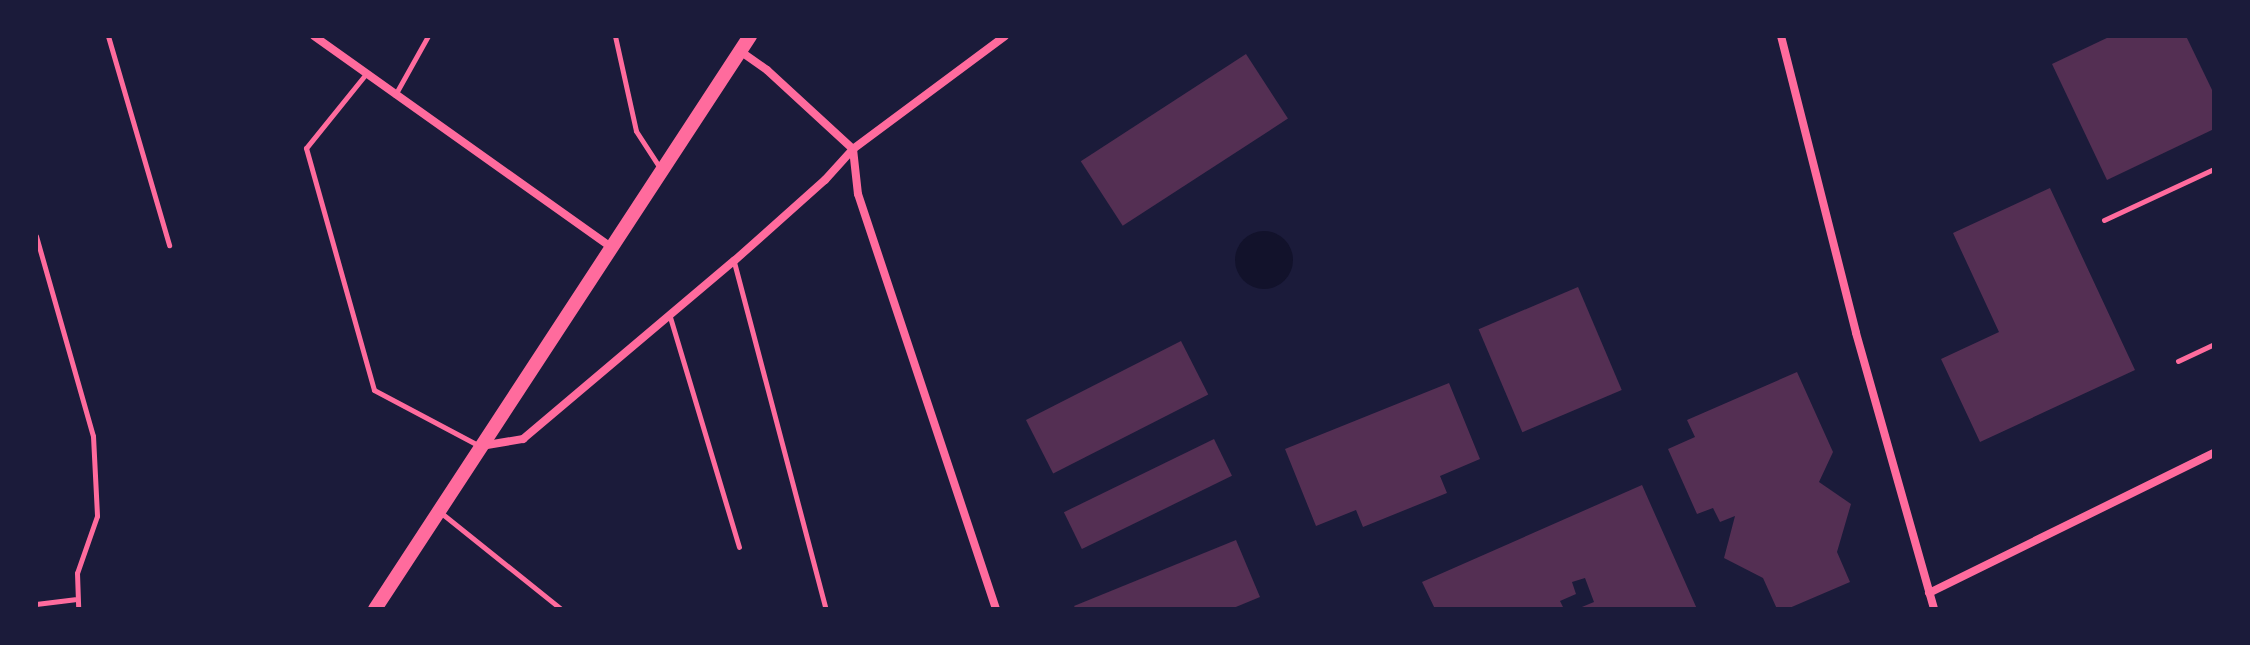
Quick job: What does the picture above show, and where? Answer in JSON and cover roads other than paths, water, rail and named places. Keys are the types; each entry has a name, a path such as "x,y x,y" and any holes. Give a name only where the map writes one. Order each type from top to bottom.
{"main road":[{"path":"375,609 750,36"}],"street":[{"path":"314,36 612,248"},
{"path":"479,446 523,439 734,261 825,180 853,149 1005,36"},
{"path":"1781,36 1856,333 1934,609"},
{"path":"740,51 767,70 853,149 858,194 996,609"},
{"path":"1929,593 2214,453"}],"lane":[{"path":"108,36 169,245"},
{"path":"395,95 428,36"},
{"path":"615,36 636,131 663,172"},
{"path":"365,75 306,148 374,390 479,446"},
{"path":"2104,220 2214,169"},
{"path":"36,236 93,436 97,516 77,573 75,599 78,609"},
{"path":"734,261 826,609"},
{"path":"669,316 739,547"},
{"path":"2178,361 2214,344"},
{"path":"439,512 561,609"},
{"path":"36,604 75,599"}]}
